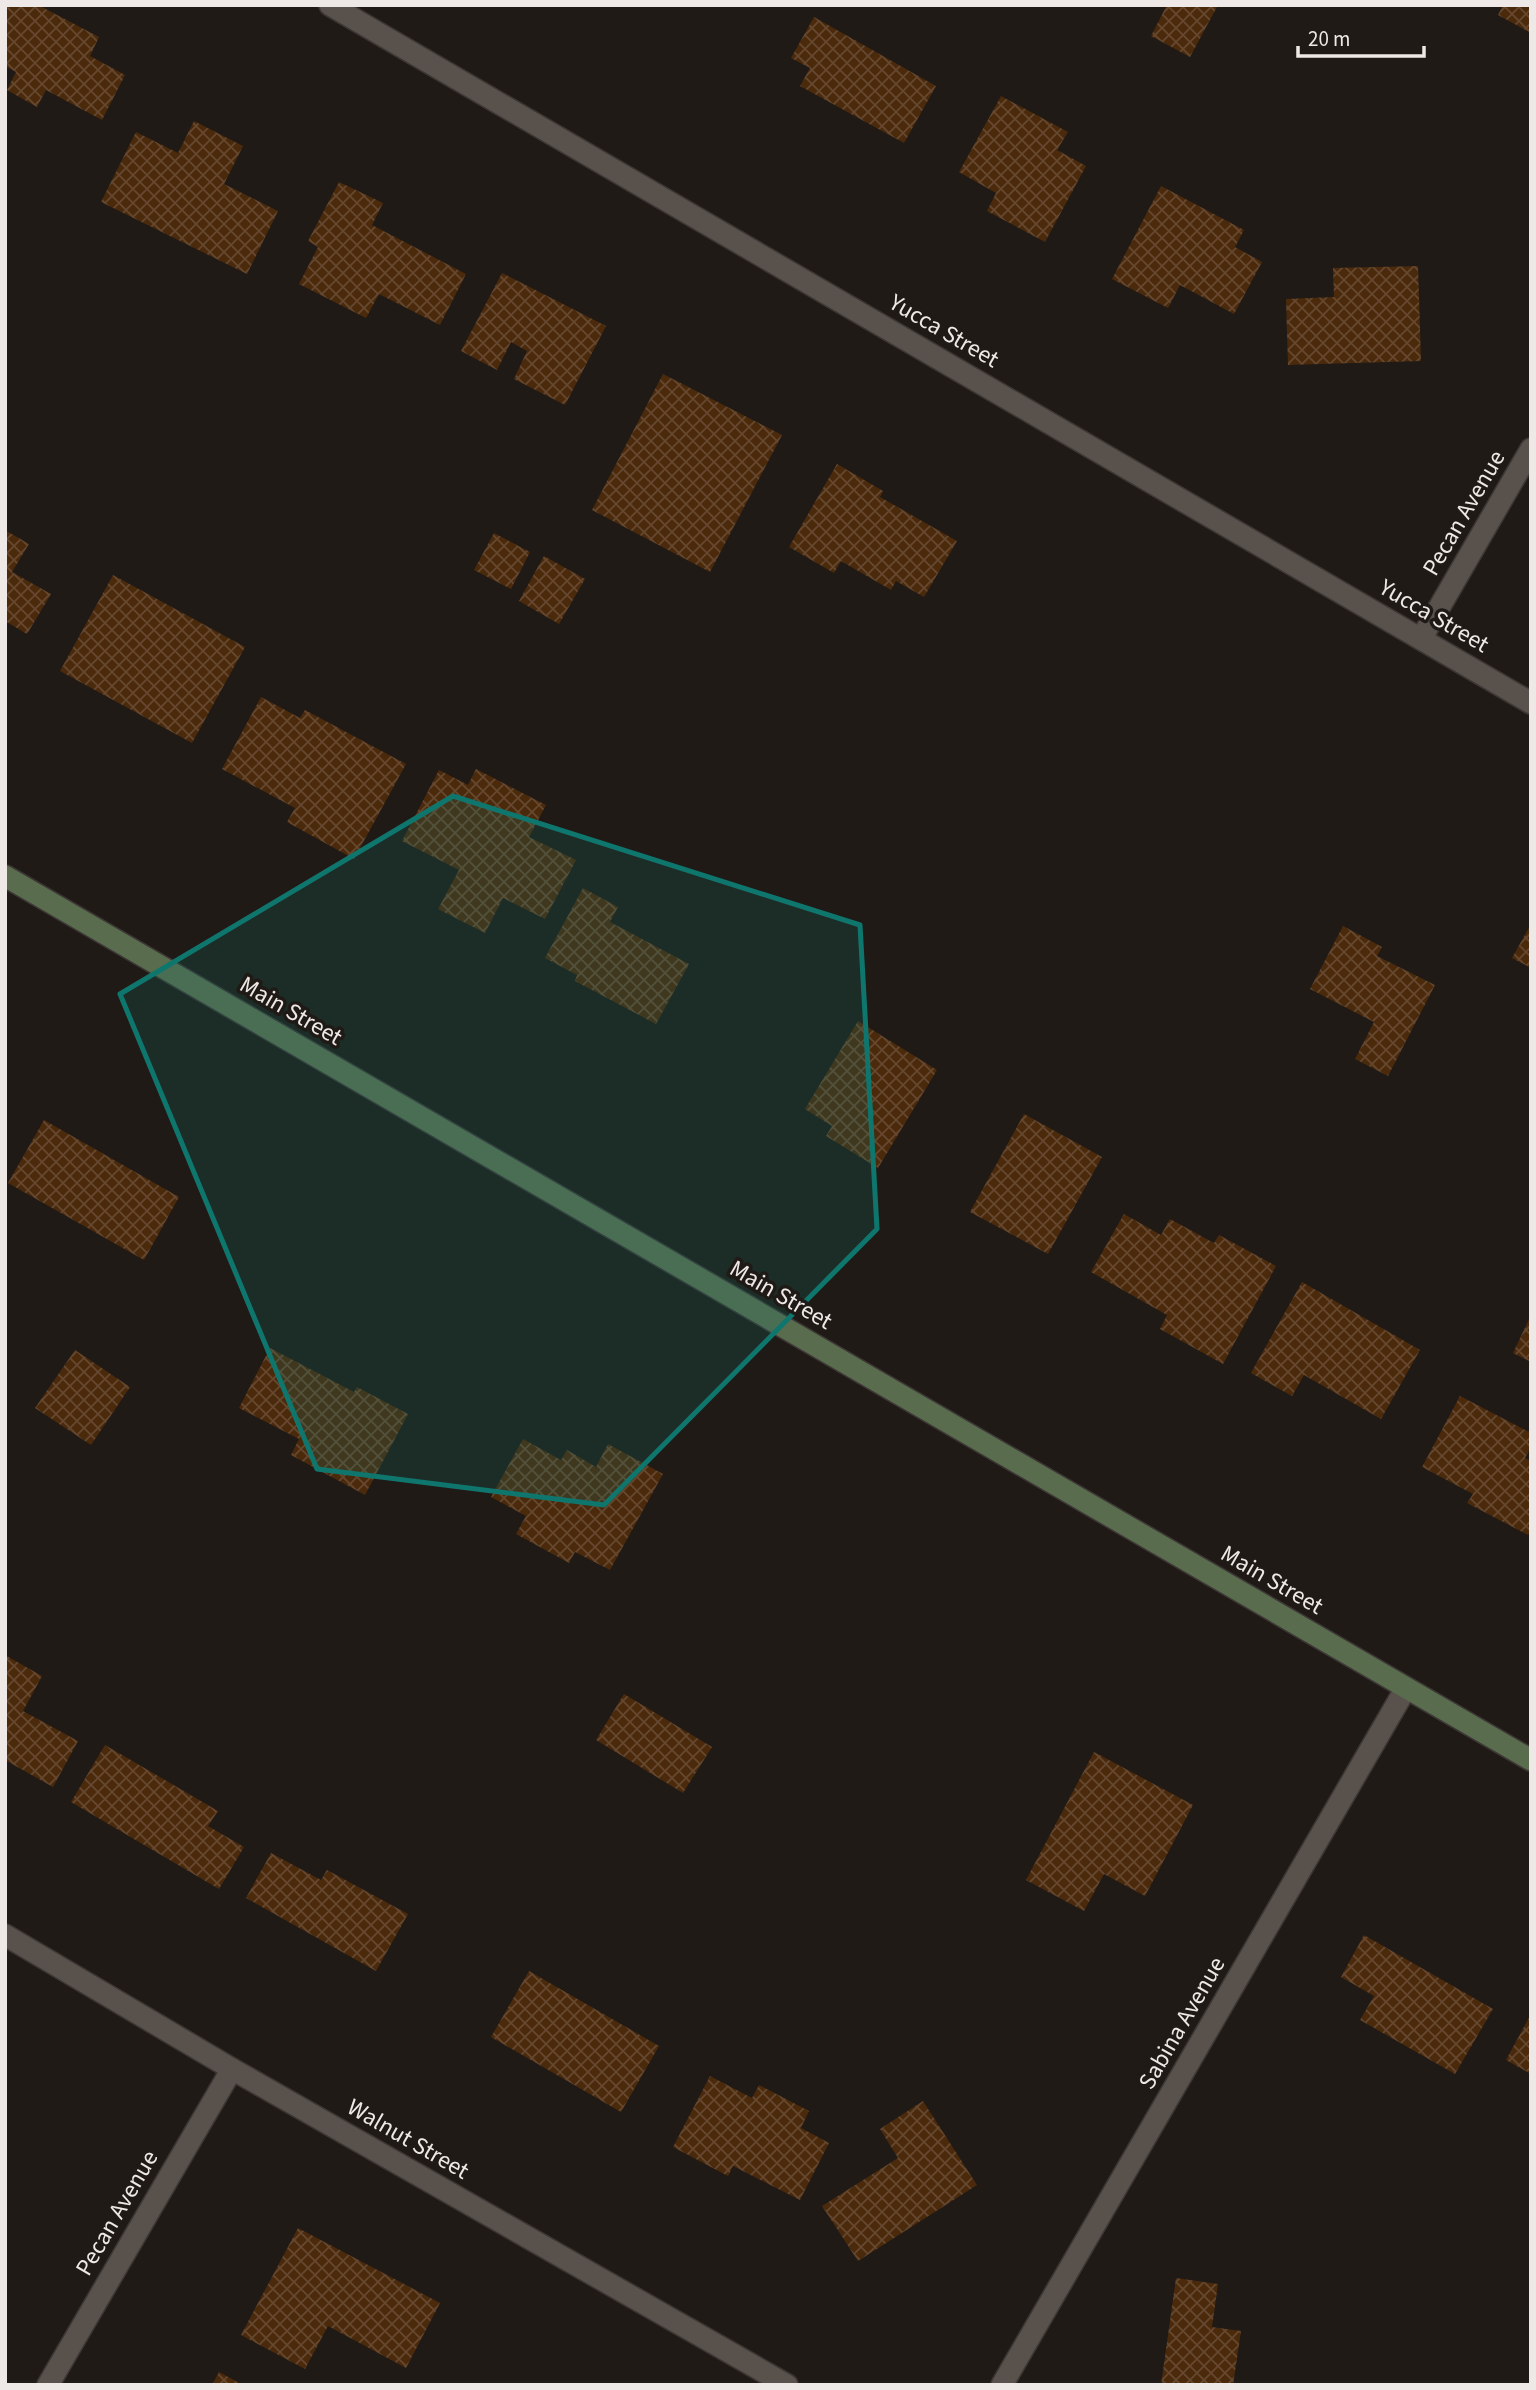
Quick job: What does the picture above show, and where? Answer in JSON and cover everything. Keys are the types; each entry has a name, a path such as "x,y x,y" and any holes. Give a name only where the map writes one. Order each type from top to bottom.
{"main road":[{"name":"Main Street","path":"5,876 1531,1760"}],"street":[{"name":"Yucca Street","path":"330,5 1531,702"},
{"name":"Pecan Avenue","path":"1421,639 1531,449"},
{"name":"Sabina Avenue","path":"1002,2385 1406,1688"},
{"name":"Walnut Street","path":"5,1935 232,2069 787,2385"},
{"name":"Pecan Avenue","path":"48,2385 232,2069"}],"highlighted area":[{"path":"453,796 860,925 877,1229 604,1505 317,1469 120,994"}],"building":[{"path":"5,5 38,5 99,37 90,56 125,75 102,120 46,90 37,107 7,90 16,72 5,66"},
{"path":"1167,5 1218,5 1190,57 1151,36"},
{"path":"1503,5 1531,5 1531,33 1498,15"},
{"path":"814,17 936,86 904,143 800,86 810,68 791,58"},
{"path":"1001,96 1068,132 1057,150 1086,166 1045,242 987,211 996,193 959,172"},
{"path":"194,121 243,146 224,184 278,211 247,274 101,202 136,132 178,153"},
{"path":"339,182 383,203 372,225 466,274 440,325 379,294 366,318 299,284 318,247 308,241"},
{"path":"1161,186 1244,230 1235,247 1262,262 1234,314 1180,285 1168,308 1112,279"},
{"path":"1418,266 1421,361 1288,365 1286,299 1334,297 1333,268"},
{"path":"502,273 606,326 565,405 514,379 527,351 511,342 497,370 461,351"},
{"path":"663,374 782,435 710,572 592,510"},
{"path":"837,464 883,491 880,497 957,541 924,597 896,581 891,590 841,561 834,573 789,547"},
{"path":"5,530 29,544 12,572 51,594 27,634 5,621"},
{"path":"494,533 530,552 511,589 474,570"},
{"path":"544,556 585,579 559,624 519,601"},
{"path":"113,575 245,647 192,743 60,671"},
{"path":"261,697 300,718 305,710 406,764 354,859 287,822 295,808 222,769"},
{"path":"476,769 546,805 529,837 576,860 545,919 503,898 485,933 438,909 459,870 402,841 439,770 468,785"},
{"path":"583,888 618,907 610,922 689,964 656,1024 575,981 577,975 545,958"},
{"path":"1531,924 1531,968 1512,958"},
{"path":"1343,926 1382,947 1377,956 1435,985 1388,1076 1355,1059 1374,1022 1310,989"},
{"path":"858,1021 937,1070 878,1168 826,1136 832,1126 805,1109"},
{"path":"1024,1114 1102,1157 1048,1254 970,1212"},
{"path":"44,1120 179,1197 144,1260 8,1183"},
{"path":"1124,1214 1161,1235 1170,1219 1214,1243 1219,1235 1276,1266 1223,1364 1160,1329 1167,1315 1091,1272"},
{"path":"1302,1282 1420,1350 1381,1419 1304,1375 1292,1396 1251,1373"},
{"path":"1531,1315 1531,1362 1513,1353"},
{"path":"270,1348 354,1392 357,1387 408,1414 365,1495 291,1455 299,1439 239,1408"},
{"path":"75,1350 130,1387 91,1445 35,1408"},
{"path":"1460,1396 1531,1433 1531,1447 1525,1458 1531,1461 1531,1531 1528,1535 1467,1503 1473,1494 1422,1467"},
{"path":"523,1439 561,1460 567,1450 596,1467 608,1444 663,1474 610,1570 575,1552 569,1563 516,1534 526,1516 491,1497"},
{"path":"5,1655 42,1676 23,1711 78,1741 53,1787 5,1760"},
{"path":"624,1694 712,1747 683,1793 596,1740"},
{"path":"105,1745 218,1811 208,1826 244,1847 219,1889 71,1802"},
{"path":"1094,1752 1193,1805 1145,1896 1104,1874 1084,1911 1026,1880"},
{"path":"271,1853 321,1880 327,1870 408,1914 376,1971 246,1898"},
{"path":"1364,1935 1493,2009 1455,2074 1360,2020 1374,1996 1341,1977"},
{"path":"529,1971 659,2046 621,2112 491,2037"},
{"path":"1531,2014 1531,2074 1506,2060"},
{"path":"710,2076 752,2098 759,2085 809,2111 801,2128 829,2143 800,2200 733,2166 728,2176 673,2147"},
{"path":"923,2101 977,2185 858,2261 822,2206 898,2158 880,2129"},
{"path":"298,2228 440,2303 406,2368 328,2326 305,2369 241,2335"},
{"path":"1176,2278 1218,2284 1212,2327 1241,2331 1233,2385 1161,2385"},
{"path":"219,2372 243,2385 212,2385"}]}
